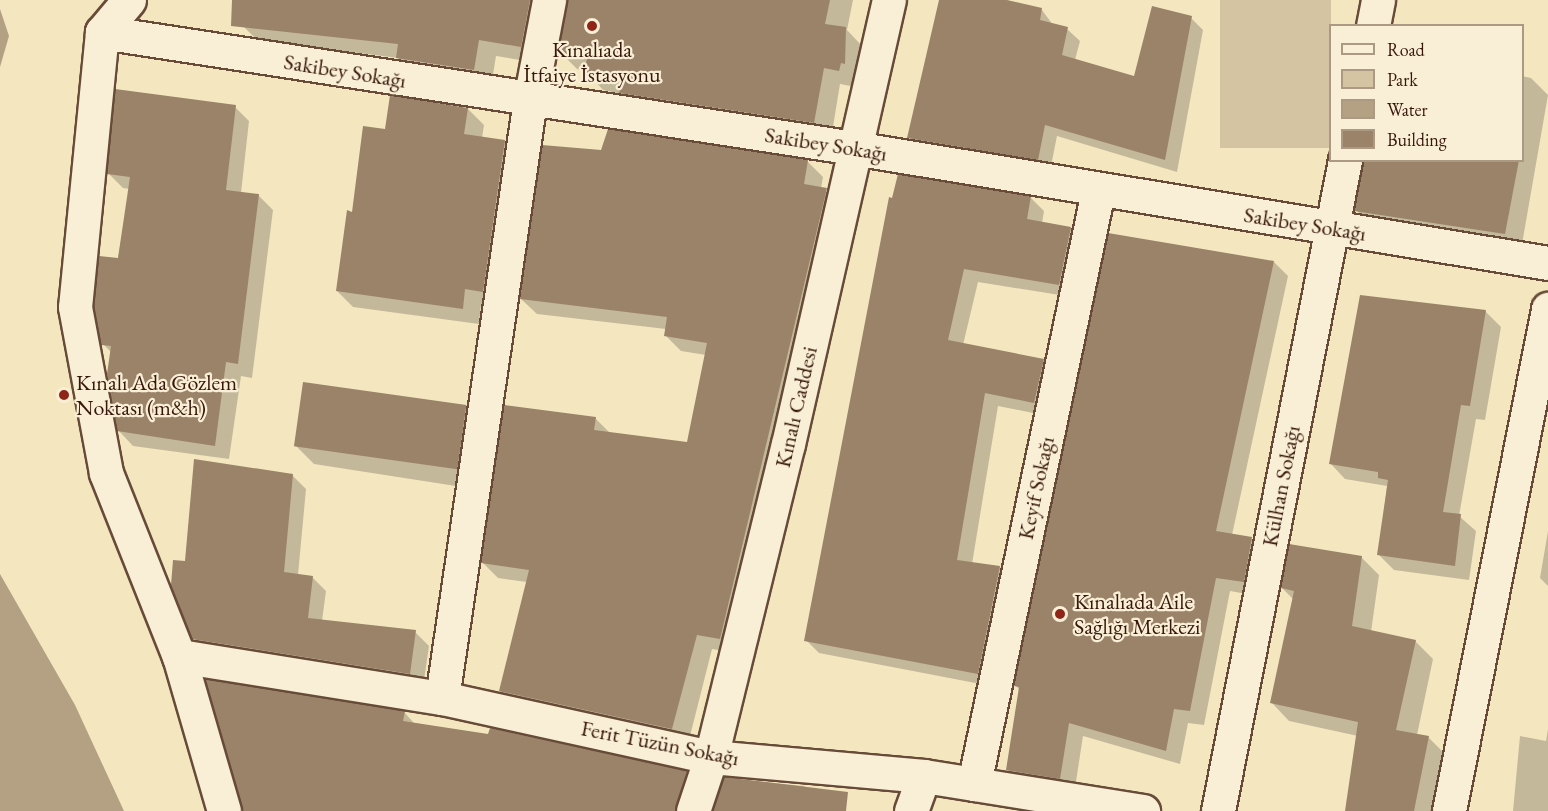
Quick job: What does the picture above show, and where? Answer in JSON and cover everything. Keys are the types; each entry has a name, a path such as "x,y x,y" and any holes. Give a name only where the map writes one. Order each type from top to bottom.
{"street":[{"path":"129,0 102,32 75,307 106,473 179,656 224,811"},
{"path":"442,698 530,100 549,0"},
{"name":"Kınalı Caddesi","path":"693,811 711,757 788,444 889,0"},
{"path":"1373,24 1378,0"},
{"name":"Sakibey Sokağı","path":"102,32 530,100 854,148 1098,191 1548,263"},
{"name":"Külhan Sokağı","path":"1218,811 1345,162"},
{"name":"Keyif Sokağı","path":"974,784 1098,191"},
{"path":"1449,811 1548,309"},
{"name":"Ferit Tüzün Sokağı","path":"179,656 442,698 711,757 924,776 1143,811"},
{"path":"911,811 924,776"}],"green space":[{"path":"1220,0 1331,0 1329,148 1220,148"}],"water":[{"path":"0,9 9,36 0,67"},
{"path":"0,574 75,705 124,811 0,811"}],"building":[{"path":"232,0 530,0 521,47 479,40 474,70 396,58 398,44 231,26"},
{"path":"567,0 830,0 825,24 846,27 845,64 841,63 839,71 824,68 814,123 619,93 622,81 584,74 587,58 558,53"},
{"path":"939,0 1007,0 1042,8 1040,20 1068,27 1062,55 1134,76 1152,6 1192,16 1165,160 1045,125 1038,160 907,138"},
{"path":"115,89 236,105 226,190 259,194 238,364 226,362 215,446 117,431 107,374 111,346 101,345 94,306 99,256 118,258 130,177 107,174"},
{"path":"390,95 468,108 464,134 505,140 483,292 465,289 463,309 336,291 347,210 352,212 363,126 385,129"},
{"path":"608,129 808,160 804,184 827,188 720,639 697,635 672,729 499,691 529,570 481,563 504,405 596,417 594,430 687,442 707,343 664,336 667,317 520,299 542,145 601,150"},
{"path":"1363,162 1519,162 1505,234 1354,211"},
{"path":"898,174 1031,196 1027,219 1071,227 1059,285 964,269 948,340 1044,359 1034,403 985,393 957,560 1000,566 978,674 804,641 889,197 892,198"},
{"path":"1108,233 1274,261 1216,531 1252,537 1244,582 1216,578 1190,711 1174,709 1166,751 1069,723 1060,779 1006,770 1019,687 1014,686"},
{"path":"1360,295 1486,310 1470,406 1461,405 1443,512 1461,514 1455,566 1377,555 1388,480 1378,478 1378,472 1329,464"},
{"path":"303,382 466,405 457,469 294,446"},
{"path":"194,459 293,474 284,572 313,576 308,618 416,630 410,674 192,639 171,585 173,560 185,561"},
{"path":"1289,544 1362,556 1352,626 1416,640 1396,730 1429,736 1414,811 1345,811 1358,722 1270,703 1294,591 1281,588"},
{"path":"205,679 405,711 403,721 488,734 490,728 687,771 675,811 242,811"},
{"path":"724,777 848,792 846,811 713,811"}],"place":[{"name":"Kınalıada İtfaiye İstasyonu","path":"592,26"},
{"name":"Kınalı Ada Gözlem Noktası (m&h)","path":"64,395"},
{"name":"Kınalıada Aile Sağlığı Merkezi","path":"1060,614"}]}
